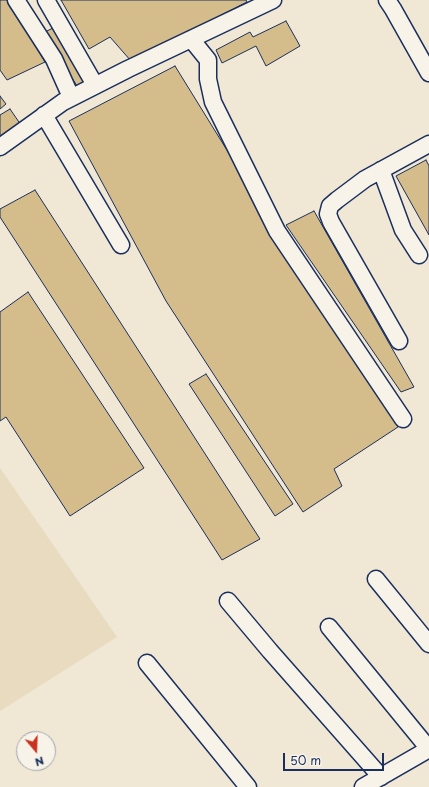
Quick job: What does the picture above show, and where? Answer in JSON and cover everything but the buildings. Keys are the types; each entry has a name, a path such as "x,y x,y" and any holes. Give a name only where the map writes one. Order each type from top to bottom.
{"street":[{"path":"16,0 54,59 71,98"},
{"path":"46,0 95,85"},
{"path":"0,147 63,102 191,39 254,4 273,0"},
{"path":"387,0 429,73"},
{"path":"191,39 208,60 208,79 213,102 277,231 403,419"},
{"path":"44,115 121,245"},
{"path":"398,341 331,222 328,214 330,206 365,179 429,144"},
{"path":"381,170 403,230 419,255"},
{"path":"376,579 429,644"},
{"path":"228,601 381,777"},
{"path":"329,627 429,749 363,787"},
{"path":"147,663 248,787"}],"shaded area":[{"path":"0,468 117,637 0,711"}]}
